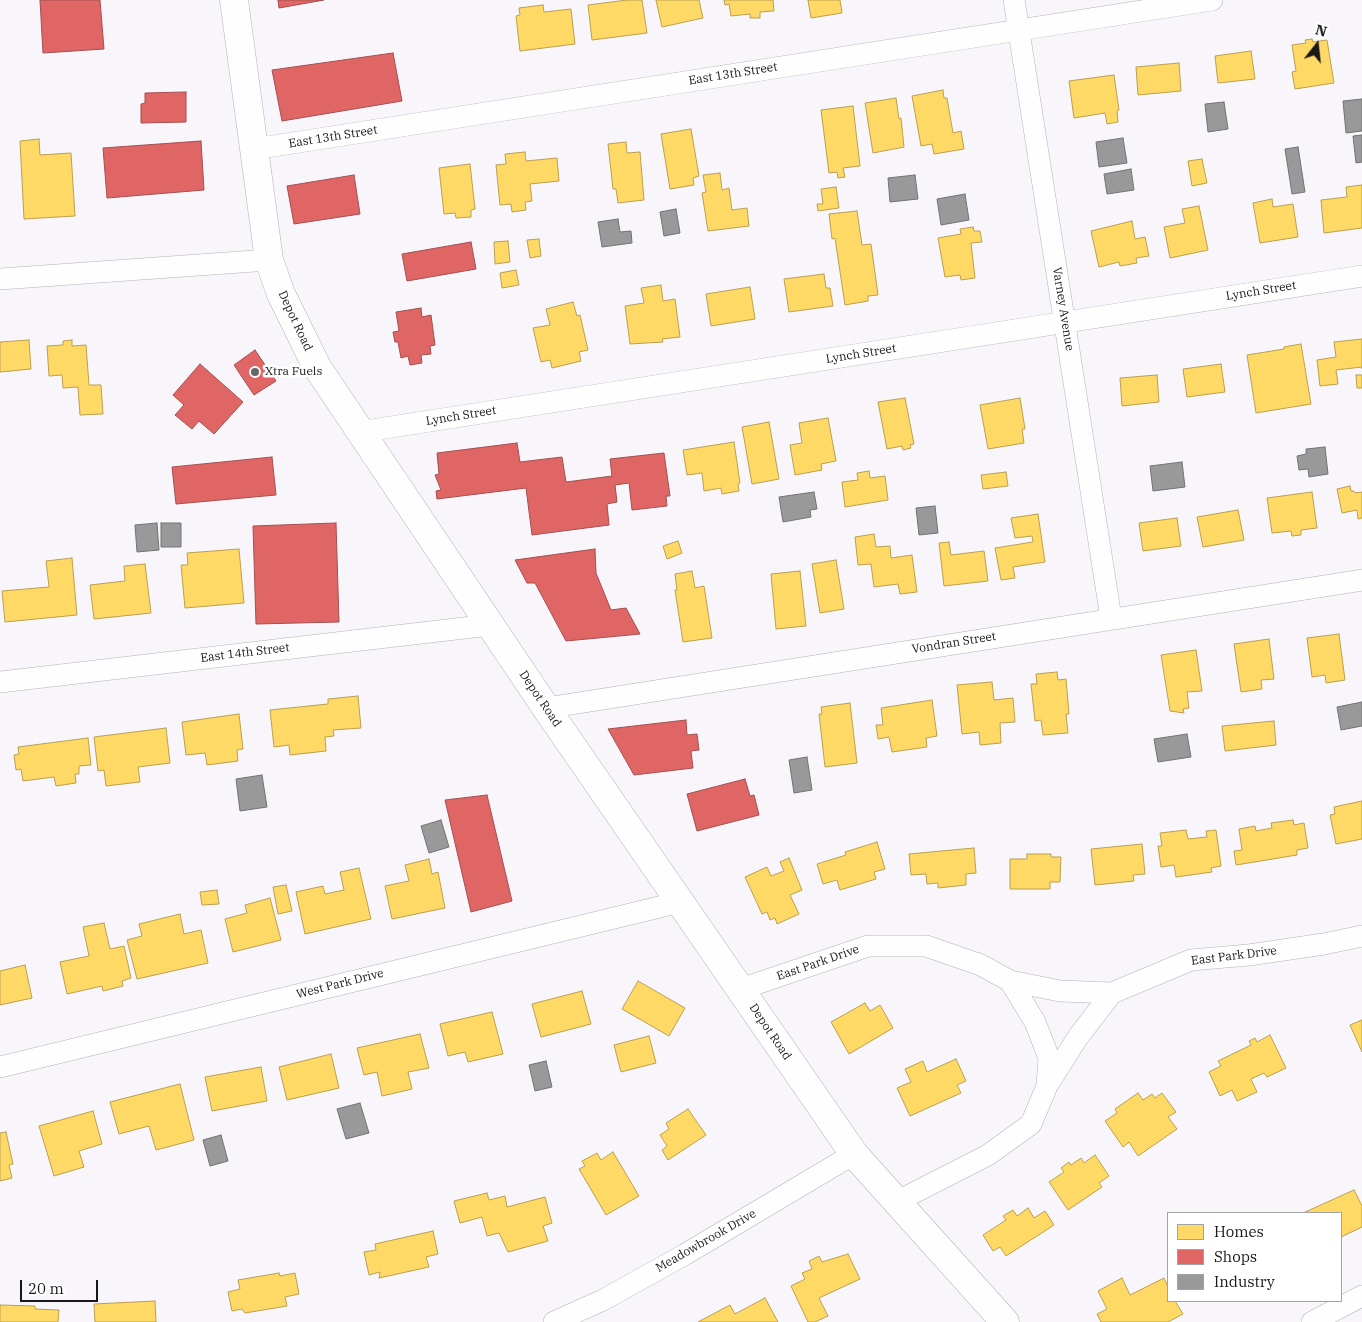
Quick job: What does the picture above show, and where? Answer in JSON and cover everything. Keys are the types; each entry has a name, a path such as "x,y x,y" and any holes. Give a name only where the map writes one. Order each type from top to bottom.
{"street":[{"name":"Depot Road","path":"234,0 269,260 282,294 317,367 546,708 854,1154 1005,1322"},
{"name":"Varney Avenue","path":"1014,0 1111,618"},
{"name":"East 13th Street","path":"254,149 1212,0"},
{"path":"0,279 269,260"},
{"name":"Lynch Street","path":"359,432 1362,276"},
{"name":"Vondran Street","path":"546,708 1362,580"},
{"name":"East 14th Street","path":"0,682 490,624"},
{"name":"West Park Drive","path":"0,1067 680,902"},
{"name":"East Park Drive","path":"741,989 868,946 926,946 981,965 1010,981 1060,991 1112,993 1191,960 1249,956 1362,936"},
{"name":"East Park Drive","path":"1010,981 1035,1022 1049,1058 1047,1086"},
{"name":"East Park Drive","path":"896,1202 988,1155 1031,1124 1047,1086 1078,1037 1112,993"},
{"name":"Meadowbrook Drive","path":"554,1322 602,1300 684,1255 854,1154"},
{"path":"1312,1322 1362,1296"}],"building: Homes":[{"path":"642,0 647,33 592,40 588,5"},
{"path":"656,0 699,0 703,18 662,27"},
{"path":"724,0 773,0 774,11 760,12 760,18 750,18 750,14 731,16 729,4 725,5"},
{"path":"808,0 840,0 842,13 811,18"},
{"path":"543,5 544,12 571,9 575,44 520,51 516,16 520,15 519,8"},
{"path":"1312,39 1313,42 1327,40 1334,83 1295,89 1292,72 1296,71 1292,45 1306,43 1305,40"},
{"path":"1251,51 1255,79 1218,83 1215,56"},
{"path":"1179,63 1181,91 1138,95 1136,67"},
{"path":"1114,75 1119,110 1117,111 1118,122 1107,124 1105,113 1074,118 1069,81"},
{"path":"943,90 944,98 947,98 953,133 961,131 964,149 934,154 932,144 921,146 912,96"},
{"path":"896,98 899,119 901,118 904,147 873,153 865,103"},
{"path":"853,106 860,166 843,168 845,177 838,178 837,172 829,173 821,110"},
{"path":"691,129 699,176 693,178 694,185 670,189 661,134"},
{"path":"39,139 40,155 71,153 75,216 24,219 20,141"},
{"path":"626,142 627,153 640,152 644,200 618,203 616,189 613,189 608,144"},
{"path":"525,152 526,161 557,158 559,181 530,184 532,201 525,202 526,210 512,212 511,204 500,205 496,165 506,164 505,154"},
{"path":"1202,159 1207,183 1192,186 1188,161"},
{"path":"470,164 475,209 471,210 471,217 456,218 455,213 444,214 439,168"},
{"path":"720,173 722,190 729,188 732,210 747,208 749,226 708,231 702,193 706,192 703,175"},
{"path":"1362,185 1362,228 1324,233 1321,200 1347,197 1346,187"},
{"path":"836,187 839,208 818,211 817,204 823,204 821,189"},
{"path":"1272,199 1273,207 1293,204 1298,237 1260,243 1253,203"},
{"path":"1199,206 1208,250 1170,258 1164,227 1185,223 1182,209"},
{"path":"857,211 862,245 871,244 878,295 868,296 868,301 845,305 835,238 832,239 829,214"},
{"path":"1132,221 1135,239 1145,237 1149,256 1136,258 1137,263 1120,266 1119,262 1099,267 1091,231"},
{"path":"973,227 974,231 980,231 982,242 971,243 975,278 961,280 960,275 945,277 938,238 961,234 960,229"},
{"path":"539,239 541,256 530,258 527,240"},
{"path":"508,241 510,262 495,264 494,242"},
{"path":"516,270 519,285 502,288 500,273"},
{"path":"824,274 826,288 830,288 833,306 789,312 784,279"},
{"path":"661,285 663,301 675,299 680,337 662,339 663,342 630,344 625,306 644,303 641,288"},
{"path":"750,287 755,319 711,326 706,294"},
{"path":"573,302 577,316 580,315 588,350 579,352 581,361 552,368 550,360 541,362 533,328 550,325 546,309"},
{"path":"1362,339 1362,367 1336,370 1338,384 1320,386 1317,360 1336,357 1334,342"},
{"path":"29,340 31,369 0,372 0,342"},
{"path":"72,340 72,346 86,345 89,385 101,385 103,414 80,415 78,387 63,388 62,375 49,376 47,346 63,345 63,341"},
{"path":"1301,344 1311,404 1256,413 1247,355 1284,349 1284,347"},
{"path":"1221,364 1225,392 1187,397 1183,369"},
{"path":"1157,375 1159,402 1122,406 1120,378"},
{"path":"1356,375 1362,375 1362,388 1357,388"},
{"path":"905,398 914,444 910,445 911,448 903,450 902,446 887,449 878,402"},
{"path":"1020,398 1025,429 1022,429 1024,443 988,449 980,405"},
{"path":"828,418 836,461 821,464 822,470 795,475 790,445 802,443 799,423"},
{"path":"769,422 779,479 752,484 742,427"},
{"path":"734,442 740,483 738,484 739,491 722,494 721,488 704,491 702,473 687,475 683,450"},
{"path":"869,471 870,478 885,476 888,500 845,507 842,482 858,480 857,473"},
{"path":"1006,472 1008,486 983,489 981,475"},
{"path":"1350,486 1351,491 1355,493 1362,492 1362,518 1358,519 1357,510 1342,513 1337,489"},
{"path":"1312,492 1317,528 1301,530 1301,535 1292,536 1291,531 1272,533 1267,498"},
{"path":"1238,510 1244,540 1203,547 1197,517"},
{"path":"1038,514 1045,562 1013,567 1015,578 1001,580 995,548 1033,542 1032,536 1015,538 1011,518"},
{"path":"1177,518 1181,546 1143,551 1139,523"},
{"path":"874,534 876,547 890,546 891,558 912,555 917,592 900,594 898,584 874,587 871,564 858,565 855,537"},
{"path":"678,541 682,553 667,559 663,546"},
{"path":"949,542 951,555 984,551 988,581 944,586 939,543"},
{"path":"239,549 244,603 185,608 181,565 188,565 187,553"},
{"path":"72,558 77,615 5,622 2,591 49,587 46,561"},
{"path":"836,560 844,609 820,613 812,564"},
{"path":"145,564 151,613 94,619 90,585 125,581 124,566"},
{"path":"692,571 695,588 704,586 712,638 683,642 675,590 677,590 675,574"},
{"path":"800,571 806,626 776,629 771,574"},
{"path":"1339,634 1345,680 1326,683 1325,675 1312,677 1307,638"},
{"path":"1269,639 1274,679 1261,680 1262,689 1241,692 1234,644"},
{"path":"1196,650 1202,691 1187,692 1189,708 1183,709 1184,713 1170,711 1161,655"},
{"path":"1057,672 1058,680 1066,679 1069,714 1066,714 1068,733 1043,735 1041,720 1035,721 1031,684 1037,684 1036,674"},
{"path":"992,682 994,700 1013,698 1015,722 1000,723 1001,743 980,745 979,732 962,734 957,685"},
{"path":"358,696 361,728 333,730 334,736 325,737 326,751 290,755 289,745 274,747 270,710 328,704 328,699"},
{"path":"932,700 937,736 926,738 927,747 892,752 889,737 878,739 876,725 883,725 881,708"},
{"path":"850,703 857,763 825,767 819,714 822,714 821,707"},
{"path":"239,714 243,749 237,750 238,761 207,765 205,753 186,755 182,722"},
{"path":"1274,721 1276,745 1225,751 1222,726"},
{"path":"166,728 170,763 138,767 140,782 106,786 104,770 98,771 94,737"},
{"path":"88,738 91,765 79,766 79,774 75,774 76,783 56,786 54,777 23,781 21,769 16,770 14,755 19,754 18,747"},
{"path":"1362,801 1362,839 1336,844 1330,815 1335,814 1334,807"},
{"path":"1293,820 1294,825 1304,823 1308,848 1297,850 1297,855 1236,865 1234,851 1242,850 1239,829 1255,826 1256,831 1272,828 1271,823"},
{"path":"1186,830 1188,839 1207,837 1206,831 1216,830 1221,866 1211,868 1212,872 1176,877 1174,865 1161,867 1158,846 1162,846 1160,833"},
{"path":"877,842 885,869 874,872 876,879 840,890 837,880 823,884 817,864 846,855 845,852"},
{"path":"1142,844 1145,874 1133,875 1134,881 1095,885 1091,849"},
{"path":"974,848 976,873 966,874 966,885 938,888 938,883 927,884 926,874 911,875 909,854"},
{"path":"1027,854 1051,854 1051,857 1061,857 1060,882 1050,882 1050,889 1010,889 1010,859 1027,859"},
{"path":"789,858 802,890 790,895 799,914 777,924 775,918 770,920 767,912 762,914 745,877 767,867 771,876 784,871 780,862"},
{"path":"429,859 432,874 438,872 445,908 392,919 385,886 409,881 405,865"},
{"path":"359,868 371,919 305,934 296,892 323,886 325,894 344,890 340,872"},
{"path":"286,885 292,911 278,914 273,887"},
{"path":"217,890 219,904 202,905 200,892"},
{"path":"270,898 281,940 233,952 225,919 247,913 245,905"},
{"path":"180,914 184,934 201,930 208,963 137,979 127,940 142,936 139,924"},
{"path":"104,923 110,949 124,946 131,978 122,981 123,986 103,991 102,986 67,994 60,962 89,956 83,927"},
{"path":"25,965 32,998 0,1005 0,971"},
{"path":"638,981 685,1008 669,1036 622,1009"},
{"path":"582,991 591,1024 541,1037 532,1004"},
{"path":"865,1003 870,1011 880,1005 893,1028 849,1054 831,1022"},
{"path":"492,1012 503,1054 468,1062 465,1052 448,1056 440,1024"},
{"path":"1362,1020 1362,1052 1350,1025"},
{"path":"420,1034 429,1068 408,1072 412,1089 382,1096 377,1072 364,1075 357,1048"},
{"path":"1270,1035 1286,1068 1267,1077 1264,1073 1251,1079 1257,1092 1237,1101 1232,1090 1220,1096 1209,1072 1221,1066 1218,1061 1251,1045 1249,1041 1255,1038 1257,1042"},
{"path":"649,1036 656,1063 621,1072 614,1045"},
{"path":"331,1054 339,1088 287,1100 279,1067"},
{"path":"956,1059 966,1081 957,1085 961,1093 910,1116 897,1088 911,1082 905,1069 923,1061 927,1072"},
{"path":"261,1067 267,1101 212,1111 205,1077"},
{"path":"180,1084 194,1140 156,1150 149,1126 119,1134 110,1102"},
{"path":"1138,1093 1143,1100 1152,1094 1155,1098 1162,1093 1176,1112 1168,1117 1177,1129 1138,1156 1129,1142 1123,1147 1105,1121 1117,1113 1115,1109"},
{"path":"688,1109 706,1135 668,1160 662,1150 667,1146 660,1135 669,1129 666,1123"},
{"path":"93,1111 102,1144 79,1151 84,1167 54,1176 39,1126"},
{"path":"6,1132 13,1164 9,1165 12,1178 0,1181 0,1133"},
{"path":"613,1152 639,1196 606,1215 579,1169 585,1166 582,1161 597,1153 601,1160"},
{"path":"1095,1155 1109,1176 1099,1183 1102,1187 1068,1210 1049,1182 1064,1172 1061,1168 1069,1162 1071,1165 1081,1158 1084,1163"},
{"path":"1354,1190 1362,1206 1362,1227 1342,1237 1342,1212 1305,1212"},
{"path":"487,1193 489,1200 505,1196 507,1207 545,1197 552,1223 543,1226 548,1241 508,1252 499,1233 487,1236 482,1217 460,1223 454,1201"},
{"path":"1028,1208 1034,1218 1045,1211 1054,1225 1006,1256 1000,1247 993,1251 983,1235 1006,1220 1003,1216 1013,1210 1017,1216"},
{"path":"433,1231 438,1254 426,1257 429,1267 379,1278 380,1272 369,1275 364,1252 376,1250 375,1244"},
{"path":"848,1254 860,1279 819,1298 828,1316 815,1322 808,1322 791,1286 805,1279 802,1273 812,1269 809,1261 819,1256 822,1262"},
{"path":"279,1273 280,1276 295,1273 299,1294 285,1297 287,1306 245,1313 242,1309 232,1311 228,1292 240,1289 238,1280"},
{"path":"1122,1278 1130,1295 1164,1278 1167,1285 1167,1302 1176,1302 1183,1314 1168,1322 1101,1322 1097,1314 1107,1309 1098,1291"},
{"path":"765,1298 778,1322 698,1322 730,1305 735,1314"},
{"path":"155,1301 156,1322 95,1322 94,1304"},
{"path":"0,1305 35,1306 35,1309 59,1310 58,1322 0,1322"}],"building: Shops":[{"path":"40,0 100,0 104,49 43,53"},
{"path":"278,0 324,0 279,8"},
{"path":"393,53 402,101 282,121 272,70"},
{"path":"186,92 186,122 141,123 141,104 145,103 145,93"},
{"path":"201,141 204,190 107,198 103,148"},
{"path":"354,175 360,214 294,224 287,186"},
{"path":"471,242 476,269 407,281 402,254"},
{"path":"421,308 422,317 431,315 435,345 430,346 431,354 421,355 422,363 410,365 408,356 401,358 398,342 395,342 393,332 399,331 396,312"},
{"path":"255,350 276,381 254,395 234,365"},
{"path":"200,364 243,402 214,434 199,421 192,429 175,415 184,405 173,395"},
{"path":"517,443 520,462 562,457 566,482 612,476 610,459 664,453 670,496 666,496 667,506 632,510 629,483 615,485 617,502 607,504 609,525 532,535 526,488 437,499 436,491 441,490 435,475 439,474 437,453"},
{"path":"272,457 276,495 176,504 172,467"},
{"path":"336,523 339,622 256,624 253,526"},
{"path":"595,549 596,573 611,610 626,608 640,634 566,641 535,583 527,583 515,560"},
{"path":"686,720 687,735 697,734 699,750 691,751 693,768 634,775 608,729"},
{"path":"745,779 750,796 754,795 759,815 697,831 687,794"},
{"path":"487,795 512,901 471,912 445,800"}],"building: Industry":[{"path":"1362,99 1362,131 1346,133 1343,101"},
{"path":"1224,102 1228,129 1208,132 1205,104"},
{"path":"1362,135 1362,162 1356,163 1353,136"},
{"path":"1123,138 1127,163 1099,167 1096,142"},
{"path":"1298,147 1305,192 1292,194 1285,149"},
{"path":"1131,169 1134,190 1107,194 1104,174"},
{"path":"915,175 918,199 890,202 888,178"},
{"path":"965,194 969,220 941,225 937,199"},
{"path":"676,209 680,233 664,236 660,212"},
{"path":"618,219 620,232 631,231 632,243 602,247 598,222"},
{"path":"1325,447 1328,474 1309,477 1308,469 1299,470 1297,456 1306,454 1306,449"},
{"path":"1182,462 1185,487 1153,491 1150,466"},
{"path":"814,492 817,509 810,510 811,517 783,522 779,497"},
{"path":"935,506 938,533 919,535 916,508"},
{"path":"157,523 159,550 137,552 135,525"},
{"path":"161,523 181,523 181,547 161,547"},
{"path":"1362,702 1362,726 1341,730 1337,707"},
{"path":"1187,734 1191,757 1158,762 1154,739"},
{"path":"807,757 812,790 794,793 789,760"},
{"path":"262,775 267,807 240,811 236,779"},
{"path":"441,820 449,847 429,853 421,826"},
{"path":"546,1061 552,1087 535,1091 529,1065"},
{"path":"360,1103 369,1133 346,1139 337,1109"},
{"path":"221,1135 228,1161 210,1166 203,1140"}],"place":[{"name":"Xtra Fuels","path":"255,372"}]}
